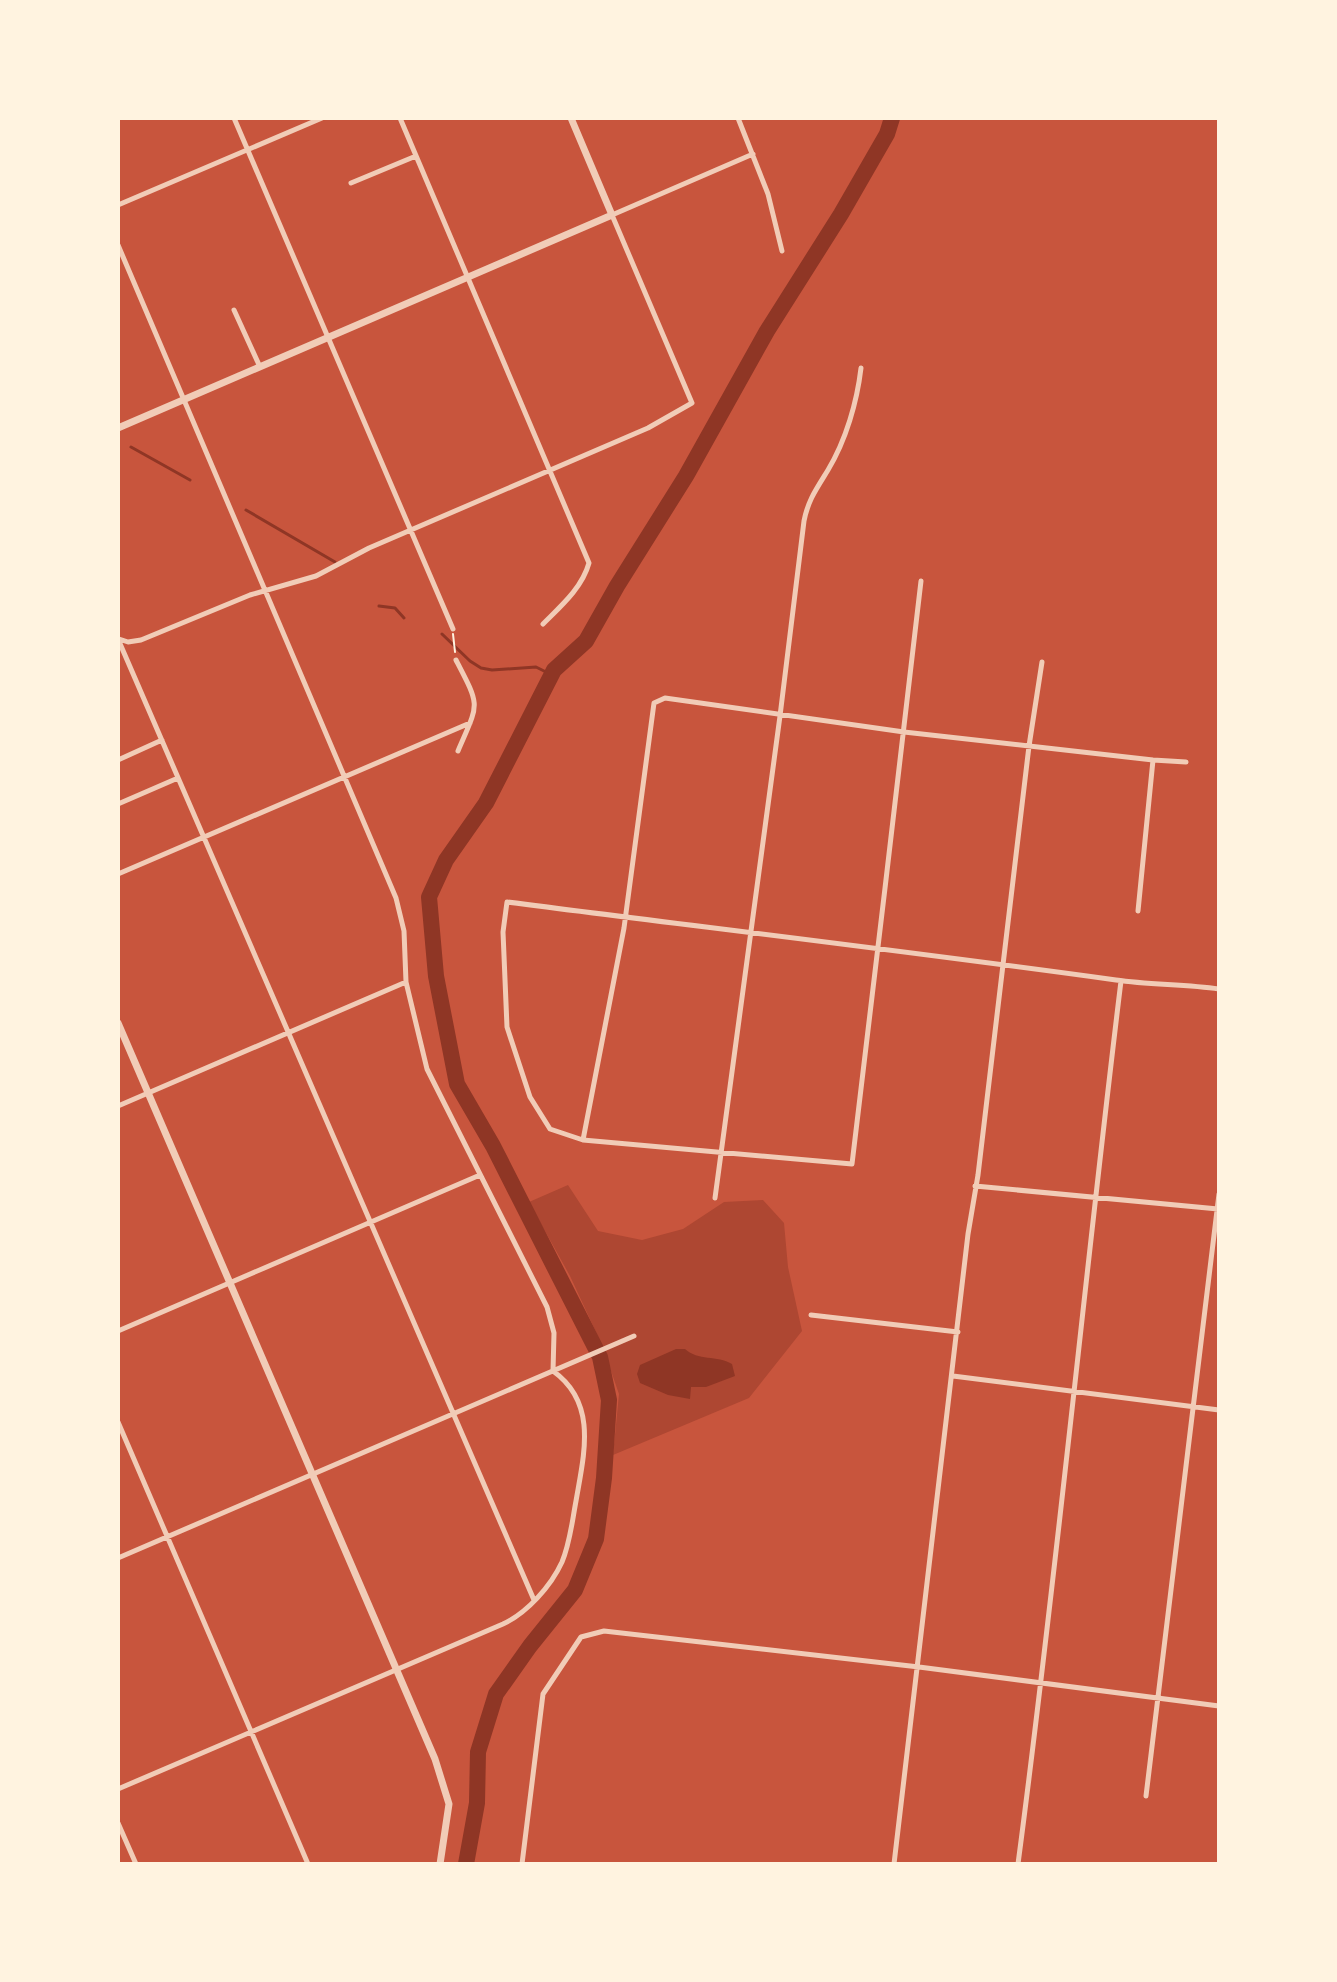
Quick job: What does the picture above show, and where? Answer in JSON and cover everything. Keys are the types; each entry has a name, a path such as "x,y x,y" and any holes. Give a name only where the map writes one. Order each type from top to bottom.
{"street":[{"path":"234,118 453,629"},
{"path":"118,205 322,118"},
{"path":"400,118 589,563 573,592 543,624"},
{"path":"118,639 128,642 141,640 267,590 316,576 369,548 648,428 692,403 571,118"},
{"path":"738,118 768,194 782,251"},
{"path":"118,428 753,154"},
{"path":"351,183 416,156"},
{"path":"118,245 399,907 404,931 406,982 427,1069 552,1319 553,1371"},
{"path":"234,310 260,367"},
{"path":"715,1198 804,521 809,499 838,448 855,400 861,368"},
{"path":"921,581 904,732 877,947 852,1164 583,1140 550,1129 530,1097 507,1027 503,932 507,902 751,934 877,947 1003,963 1121,981 1219,989"},
{"path":"118,639 534,1600"},
{"path":"456,660 476,699 475,710 458,751"},
{"path":"894,1864 1029,746 1042,662"},
{"path":"583,1140 626,917 654,703 665,698 904,732 1186,762"},
{"path":"118,874 470,723"},
{"path":"118,760 162,740"},
{"path":"1138,911 1153,760"},
{"path":"118,804 178,778"},
{"path":"1018,1864 1042,1684 1076,1391 1094,1198 1121,981"},
{"path":"118,1106 406,982"},
{"path":"118,1023 435,1759 449,1804 440,1864"},
{"path":"118,1331 480,1175"},
{"path":"975,1186 1218,1209"},
{"path":"1146,1796 1219,1194"},
{"path":"811,1315 958,1332"},
{"path":"118,1558 634,1336"},
{"path":"118,1789 513,1619 534,1600 557,1571 565,1553 584,1448 578,1399 567,1381 553,1371"},
{"path":"953,1376 1219,1410"},
{"path":"118,1422 308,1864"},
{"path":"522,1864 543,1694 581,1637 604,1631 1219,1706"},
{"path":"118,1823 136,1864"}],"path":[{"path":"453,629 456,660"}],"shaded area":[{"path":"568,1185 598,1231 642,1240 683,1229 724,1202 763,1200 784,1223 788,1267 802,1331 749,1398 613,1455 619,1394 602,1345 570,1276 529,1202"},
{"path":"676,1349 726,1361 732,1364 735,1376 706,1387 691,1387 690,1399 668,1395 640,1383 637,1374 640,1365"}],"waterway":[{"path":"466,1864 477,1803 478,1752 496,1694 575,1590 596,1539 609,1400 600,1357 493,1146 457,1084 436,976 429,897 446,860 486,803 554,670 586,641 686,476 767,331 841,214 887,134 892,118"},
{"path":"131,447 190,480"},
{"path":"246,510 335,562"},
{"path":"379,606 395,608 404,618"},
{"path":"442,634 481,668 536,667 552,675"}]}
